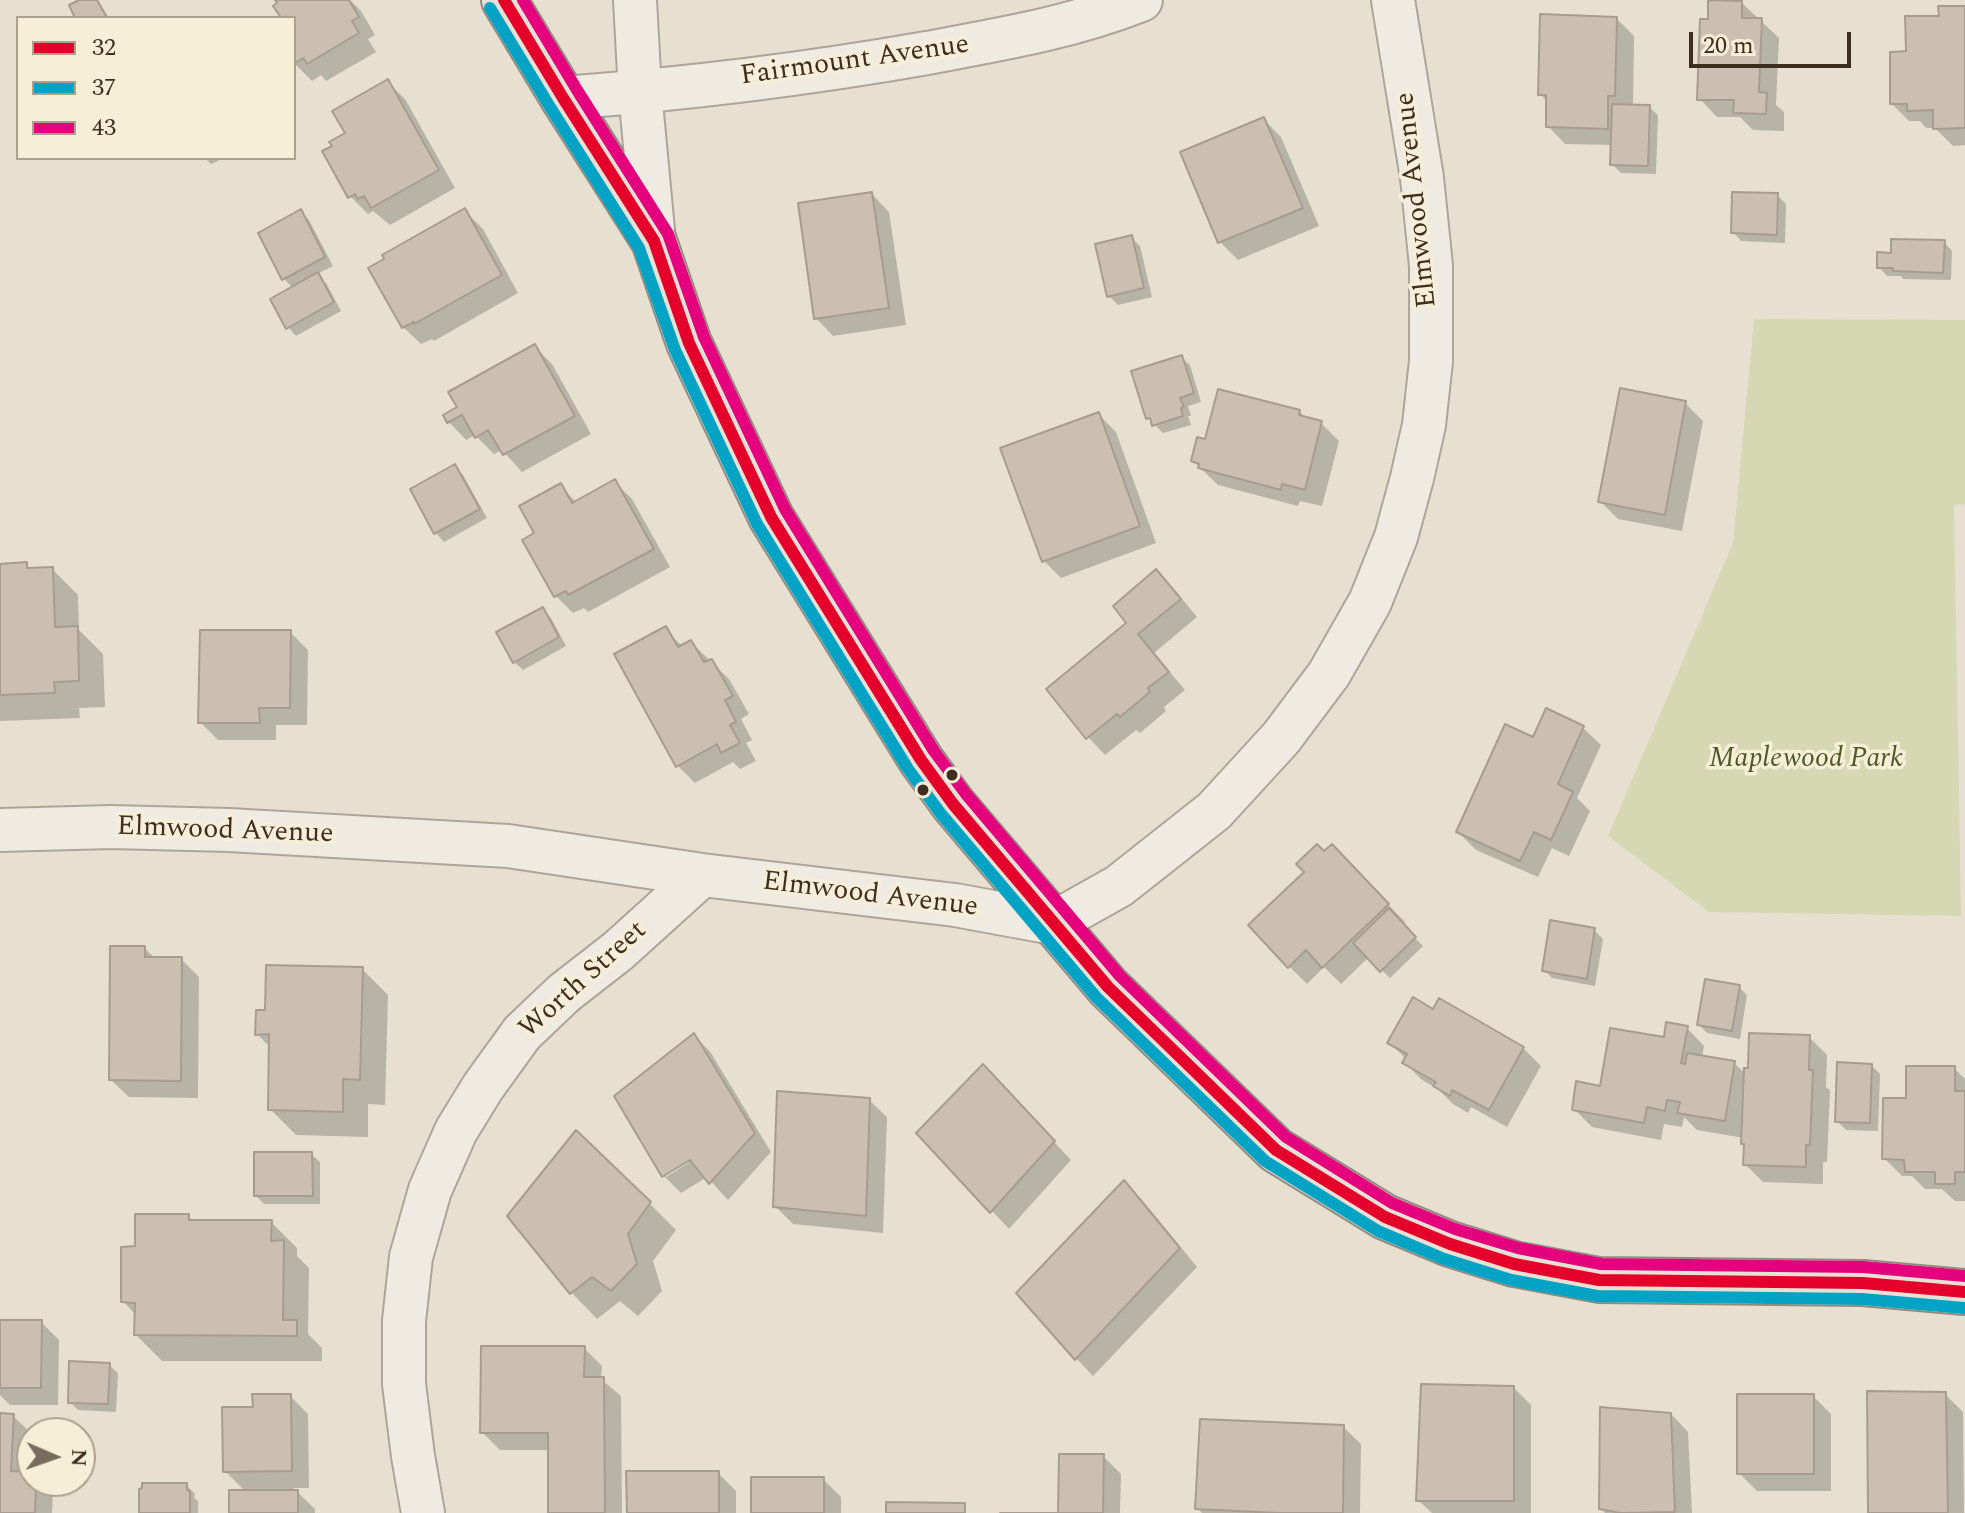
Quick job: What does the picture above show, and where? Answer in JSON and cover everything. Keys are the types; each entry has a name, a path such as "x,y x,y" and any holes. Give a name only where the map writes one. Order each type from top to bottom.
{"main road":[{"path":"504,0 654,241 689,343 771,517 921,760 953,804 1108,987 1276,1150 1385,1217 1450,1244 1514,1264 1599,1280 1863,1283 1965,1292"}],"street":[{"path":"635,0 654,241"},
{"name":"Fairmount Avenue","path":"563,98 640,92 861,64 1025,35 1072,24 1141,0"},
{"name":"Elmwood Avenue","path":"0,830 111,827 243,831 508,846 702,875 955,905 1053,923 1119,886 1214,811 1281,738 1329,674 1370,602 1396,537 1424,425 1431,361 1431,266 1422,178 1393,0"},
{"name":"Worth Street","path":"423,1513 404,1384 404,1321 411,1257 430,1190 451,1142 483,1087 522,1033 702,875"}],"green space":[{"name":"Maplewood Park","path":"1754,319 1965,320 1965,504 1954,505 1961,916 1709,912 1608,836 1733,543"}],"building":[{"path":"79,0 97,0 106,16 74,16 69,5"},
{"path":"275,0 349,0 359,17 352,21 359,33 307,64 303,58 296,63 296,16 280,16 273,6 277,3"},
{"path":"1708,0 1742,1 1742,18 1762,18 1759,92 1767,93 1766,114 1733,113 1734,100 1697,100 1700,19 1708,19"},
{"path":"1938,6 1965,6 1965,128 1933,129 1933,110 1907,111 1907,104 1890,104 1890,52 1906,51 1905,16 1939,16"},
{"path":"1540,14 1617,17 1615,96 1608,96 1608,129 1546,127 1546,95 1538,95"},
{"path":"388,79 439,170 371,208 364,196 358,199 355,194 348,198 322,151 332,146 329,142 345,133 332,111"},
{"path":"1612,104 1650,105 1648,166 1610,165"},
{"path":"1264,117 1303,208 1218,243 1180,152"},
{"path":"872,192 889,308 814,319 798,203"},
{"path":"1732,192 1778,193 1777,235 1731,233"},
{"path":"465,208 502,275 402,328 368,268 384,259 382,255"},
{"path":"301,209 325,257 282,280 258,233"},
{"path":"1132,235 1144,288 1107,297 1095,244"},
{"path":"1891,239 1945,240 1943,273 1877,268 1877,252 1891,253"},
{"path":"318,272 334,302 286,329 270,299"},
{"path":"535,344 575,416 503,455 488,430 475,438 462,415 447,423 443,415 457,407 448,392"},
{"path":"1182,355 1194,393 1180,398 1184,407 1181,408 1183,416 1152,426 1150,418 1146,419 1131,371"},
{"path":"1620,388 1686,401 1665,515 1598,502"},
{"path":"1218,389 1300,410 1299,415 1322,421 1305,490 1282,484 1281,490 1198,468 1199,464 1191,461 1197,437 1205,439"},
{"path":"1099,412 1140,526 1042,562 1000,448"},
{"path":"455,464 480,509 434,534 410,489"},
{"path":"615,479 654,549 568,595 566,591 554,597 522,540 534,533 519,506 561,483 572,503"},
{"path":"27,562 27,568 53,567 55,627 78,626 79,681 54,682 55,693 0,695 0,564"},
{"path":"1156,569 1181,599 1138,634 1169,672 1148,688 1150,692 1120,717 1117,714 1086,739 1046,689 1126,623 1113,606"},
{"path":"543,607 559,637 513,663 496,632"},
{"path":"666,626 678,647 691,640 704,662 712,659 733,696 725,700 736,722 730,725 740,743 721,753 717,744 676,767 614,654"},
{"path":"200,630 291,630 290,708 259,708 260,723 198,723"},
{"path":"1546,708 1584,726 1558,784 1573,792 1551,840 1534,832 1520,861 1456,832 1505,724 1533,737"},
{"path":"1317,844 1324,851 1332,844 1389,904 1322,968 1306,950 1288,968 1248,925 1304,872 1296,864"},
{"path":"1389,908 1416,937 1380,972 1353,943"},
{"path":"1550,920 1595,928 1587,979 1542,971"},
{"path":"110,946 145,946 145,957 182,957 181,1081 109,1080"},
{"path":"266,965 363,967 360,1080 343,1079 343,1112 268,1110 269,1034 255,1035 256,1010 265,1010"},
{"path":"1705,979 1740,985 1732,1031 1697,1025"},
{"path":"1413,997 1433,1009 1439,998 1524,1047 1489,1110 1452,1090 1450,1096 1433,1086 1436,1082 1402,1063 1407,1054 1387,1043"},
{"path":"1666,1022 1688,1026 1681,1063 1685,1064 1687,1053 1735,1061 1725,1121 1677,1113 1680,1102 1667,1100 1665,1111 1647,1107 1644,1123 1572,1110 1576,1081 1600,1086 1610,1028 1664,1037"},
{"path":"694,1033 755,1133 709,1184 690,1160 662,1177 614,1096"},
{"path":"1749,1033 1810,1035 1809,1070 1813,1070 1810,1145 1806,1145 1806,1167 1743,1165 1744,1068 1748,1068"},
{"path":"1837,1062 1872,1064 1870,1123 1835,1122"},
{"path":"983,1064 1055,1141 990,1213 916,1133"},
{"path":"1906,1066 1955,1066 1955,1091 1965,1091 1965,1172 1955,1172 1955,1184 1935,1184 1935,1172 1905,1172 1904,1160 1882,1159 1883,1098 1906,1098"},
{"path":"777,1091 870,1098 866,1216 773,1207"},
{"path":"576,1130 651,1202 628,1234 637,1264 611,1291 592,1277 570,1294 507,1216"},
{"path":"254,1152 312,1152 313,1196 254,1196"},
{"path":"1124,1180 1180,1248 1075,1360 1016,1293"},
{"path":"135,1214 189,1214 189,1220 272,1220 271,1241 284,1240 283,1320 297,1320 297,1336 134,1335 135,1303 121,1302 121,1247 135,1246"},
{"path":"0,1320 42,1320 41,1388 0,1388"},
{"path":"481,1346 585,1346 584,1377 604,1377 605,1513 548,1513 548,1433 480,1433"},
{"path":"69,1361 110,1363 108,1404 68,1403"},
{"path":"1421,1384 1514,1386 1514,1501 1416,1501"},
{"path":"1867,1391 1946,1392 1948,1513 1868,1513"},
{"path":"252,1394 291,1394 292,1471 223,1472 222,1407 253,1407"},
{"path":"1737,1394 1814,1394 1814,1474 1737,1474"},
{"path":"1600,1407 1671,1413 1675,1512 1621,1513 1599,1509"},
{"path":"0,1413 14,1414 11,1471 16,1471 16,1497 36,1497 35,1513 0,1513"},
{"path":"1200,1419 1344,1425 1343,1513 1195,1509"},
{"path":"1059,1454 1104,1454 1103,1513 1058,1513"},
{"path":"626,1471 719,1471 719,1513 627,1513"},
{"path":"751,1477 824,1477 824,1513 751,1513"},
{"path":"142,1483 187,1483 190,1513 139,1513"},
{"path":"229,1490 298,1490 298,1513 229,1513"},
{"path":"886,1502 965,1503 965,1513 886,1513"}],"transit line":[{"name":"32","path":"504,0 654,241 689,343 771,517 921,760 953,804 1108,987 1276,1150 1385,1217 1450,1244 1514,1264 1599,1280 1863,1283 1965,1292"},
{"name":"43","path":"523,0 668,234 704,337 785,509 934,751 966,794 1120,976 1286,1137 1392,1203 1455,1229 1518,1248 1601,1264 1863,1267 1965,1276"},
{"name":"37","path":"490,8 639,248 675,350 757,524 908,769 941,814 1096,997 1265,1161 1378,1231 1444,1259 1511,1280 1597,1296 1862,1299 1964,1308"}]}
